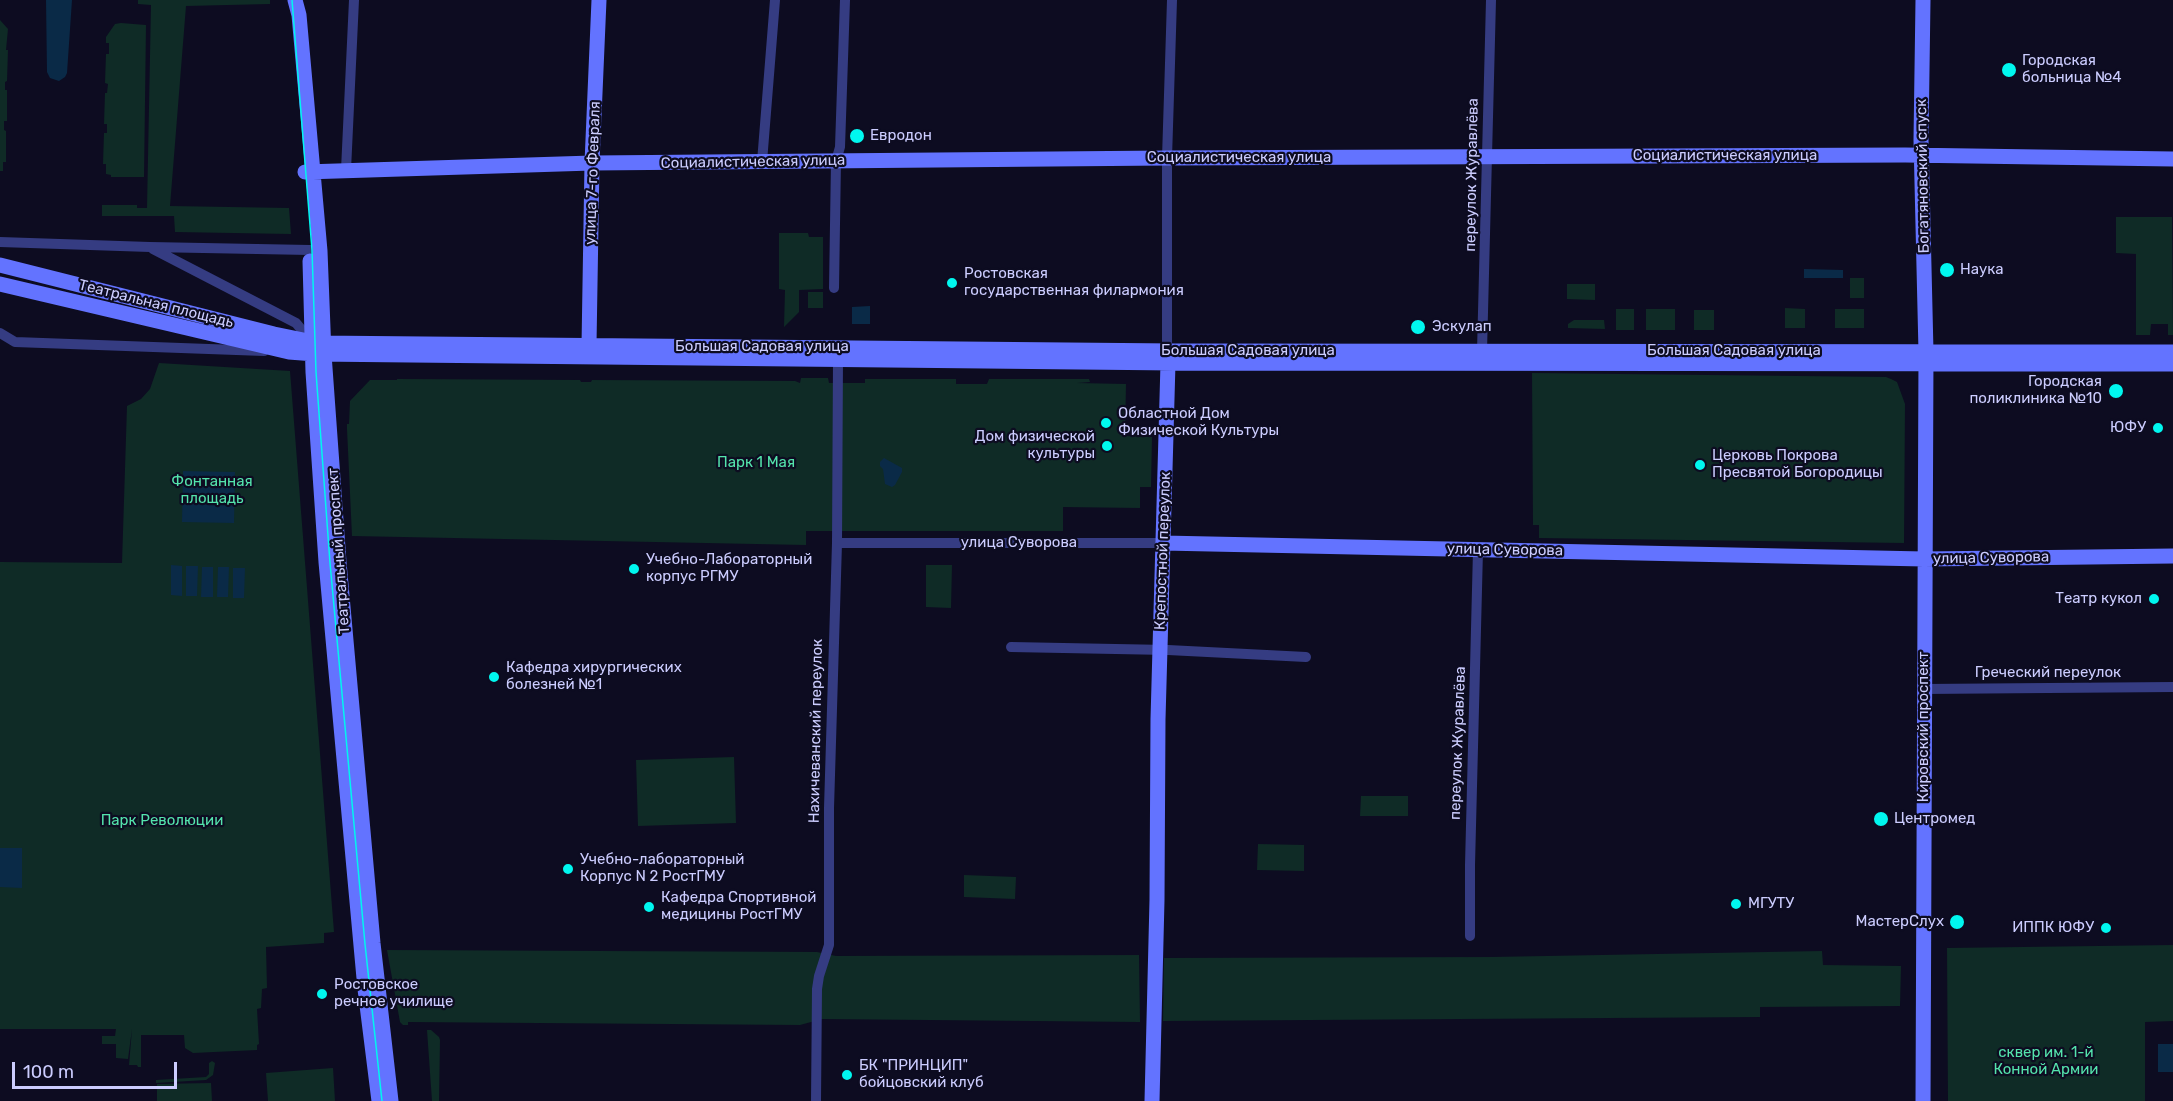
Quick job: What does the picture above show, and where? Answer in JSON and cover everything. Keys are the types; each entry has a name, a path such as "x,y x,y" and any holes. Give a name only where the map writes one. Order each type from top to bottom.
{"main road":[{"name":"Театральный проспект","path":"294,0 299,15 309,171 310,250 318,348 369,908 391,1101"},
{"name":"улица 7-го Февраля","path":"589,345 592,163 599,0"},
{"name":"Богатяновский спуск","path":"1923,0 1921,140 1926,358"},
{"name":"Социалистическая улица","path":"309,171 592,163 1167,158 1922,155 2173,159"},
{"name":"Театральный проспект","path":"309,171 320,251 318,348 327,574 365,989 379,1101"},
{"name":"Театральная площадь","path":"0,265 318,348"},
{"name":"Театральная площадь","path":"0,284 289,352 318,348"},
{"name":"Большая Садовая улица","path":"318,348 589,345 1167,357 1482,351 2173,364"},
{"name":"Большая Садовая улица","path":"318,348 838,359 1926,358 2173,352"},
{"name":"Крепостной переулок","path":"1152,1101 1167,357"},
{"name":"Кировский проспект","path":"1923,1101 1926,358"},
{"name":"улица Суворова","path":"1163,543 1924,559 2173,556"}],"street":[{"path":"346,170 354,0"},
{"path":"762,162 775,0"},
{"path":"834,288 836,161 840,147 845,0"},
{"name":"Крепостной переулок","path":"1167,357 1167,158 1172,0"},
{"name":"переулок Журавлёва","path":"1482,351 1491,0"},
{"name":"Театральная площадь","path":"0,242 310,250"},
{"name":"Театральная площадь","path":"150,247 296,323 318,348"},
{"name":"Театральная площадь","path":"0,333 15,342 289,352"},
{"name":"Нахичеванский переулок","path":"816,1101 817,989 829,945 831,703 837,543 838,359"},
{"name":"улица Суворова","path":"837,543 1163,543"},
{"name":"переулок Журавлёва","path":"1470,936 1478,550"},
{"path":"1011,647 1160,649 1305,657"},
{"name":"Греческий переулок","path":"1923,689 2173,687"}],"green space":[{"path":"138,0 270,0 270,4 186,6 170,206 289,208 291,234 175,232 174,216 102,216 102,205 137,205 137,208 147,208 151,5 138,4"},
{"path":"0,20 8,29 7,81 5,82 7,121 4,121 6,162 3,162 3,171 0,171"},
{"path":"115,24 146,25 144,177 111,177 106,174 106,164 103,164 104,133 107,133 107,124 104,124 105,93 107,93 108,84 105,83 106,54 109,54 109,43 106,43 106,37"},
{"path":"2116,217 2172,217 2173,335 2168,335 2168,324 2151,324 2150,335 2136,335 2136,254 2116,253"},
{"path":"779,233 808,233 809,237 823,237 823,289 799,290 799,312 784,327 785,290 779,289"},
{"path":"1850,278 1864,278 1864,298 1850,298"},
{"path":"1567,284 1595,284 1595,300 1567,299"},
{"path":"808,292 823,292 823,308 808,308"},
{"path":"1785,308 1805,309 1805,328 1785,328"},
{"path":"1616,309 1634,309 1634,330 1616,330"},
{"path":"1646,309 1675,309 1675,330 1646,330"},
{"path":"1835,309 1864,309 1864,328 1835,328"},
{"path":"1694,310 1714,310 1714,330 1694,330"},
{"path":"1574,320 1604,320 1605,329 1568,328 1568,324"},
{"name":"Парк Революции","path":"159,363 290,371 334,932 324,933 324,943 266,947 267,988 262,989 261,1008 257,1009 259,1044 257,1050 193,1053 185,1048 184,1035 141,1035 141,1067 138,1067 129,1065 132,1029 128,1059 116,1058 116,1044 102,1044 102,1036 115,1036 116,1029 0,1029 0,562 122,563 127,406 141,399 150,389"},
{"path":"1532,373 1886,377 1891,379 1897,382 1905,404 1904,543 1539,538 1539,525 1533,525"},
{"name":"Парк 1 Мая","path":"801,378 828,378 829,383 865,383 865,379 956,379 956,384 987,384 989,379 1089,379 1090,382 1077,383 1126,384 1125,436 1152,437 1151,487 1140,487 1140,508 1063,507 1063,531 806,531 806,545 352,536 347,424 349,424 350,401 370,380 795,381 800,383"},
{"path":"926,565 952,565 951,608 926,607"},
{"path":"734,757 736,823 638,826 636,760"},
{"path":"1361,796 1408,796 1408,816 1360,816"},
{"path":"1258,844 1304,845 1304,871 1257,870"},
{"path":"964,875 1016,877 1015,899 964,897"},
{"name":"сквер им. 1-й Конной Армии","path":"2173,945 2173,1021 2145,1022 2145,1101 1948,1101 1947,948"},
{"path":"387,950 817,952 836,956 1139,955 1140,1022 822,1019 800,1025 408,1022 408,1025 403,1025 400,1022"},
{"path":"1822,951 1823,965 1901,966 1900,1006 1760,1007 1760,1017 1163,1021 1164,958 1491,957"},
{"path":"427,1030 431,1030 440,1040 439,1101 432,1101"},
{"path":"212,1061 215,1063 213,1075 206,1080 156,1083 156,1080 206,1077 209,1074 209,1063"},
{"path":"333,1068 335,1101 268,1101 266,1073"},
{"path":"211,1083 212,1101 157,1101 157,1084"}],"water":[{"path":"46,0 72,0 67,73 59,81 50,78 47,72"},
{"path":"1804,269 1843,270 1843,278 1804,278"},
{"path":"870,306 870,324 852,324 852,307"},
{"path":"884,458 902,468 902,472 892,487 885,484 883,469 880,466"},
{"path":"183,471 235,472 234,523 182,522"},
{"path":"171,565 182,566 182,596 171,595"},
{"path":"186,566 198,566 197,596 186,596"},
{"path":"202,567 213,567 213,597 201,597"},
{"path":"218,567 229,567 228,597 217,597"},
{"path":"233,568 245,568 244,598 233,598"},
{"path":"0,848 22,848 22,888 0,887"},
{"path":"2158,1044 2173,1044 2173,1072 2158,1072"}],"tram line":[{"path":"292,0 312,250 316,372 330,563 365,944 382,1101"}],"place":[{"name":"Городская больница №4","path":"2009,70"},
{"name":"Евродон","path":"857,136"},
{"name":"Наука","path":"1947,270"},
{"name":"Ростовская государственная филармония","path":"952,283"},
{"name":"Эскулап","path":"1418,327"},
{"name":"Городская поликлиника №10","path":"2116,391"},
{"name":"Областной Дом Физической Культуры","path":"1106,423"},
{"name":"ЮФУ","path":"2158,428"},
{"name":"Дом физической культуры","path":"1107,446"},
{"name":"Церковь Покрова Пресвятой Богородицы","path":"1700,465"},
{"name":"Учебно-Лабораторный корпус РГМУ","path":"634,569"},
{"name":"Театр кукол","path":"2154,599"},
{"name":"Кафедра хирургических болезней №1","path":"494,677"},
{"name":"Центромед","path":"1881,819"},
{"name":"Учебно-лабораторный Корпус N 2 РостГМУ","path":"568,869"},
{"name":"МГУТУ","path":"1736,904"},
{"name":"Кафедра Спортивной медицины РостГМУ","path":"649,907"},
{"name":"МастерСлух","path":"1957,922"},
{"name":"ИППК ЮФУ","path":"2106,928"},
{"name":"Ростовское речное училище","path":"322,994"},
{"name":"БК \"ПРИНЦИП\" бойцовский клуб","path":"847,1075"}],"park label":[{"name":"Фонтанная площадь","path":"212,490"}]}
